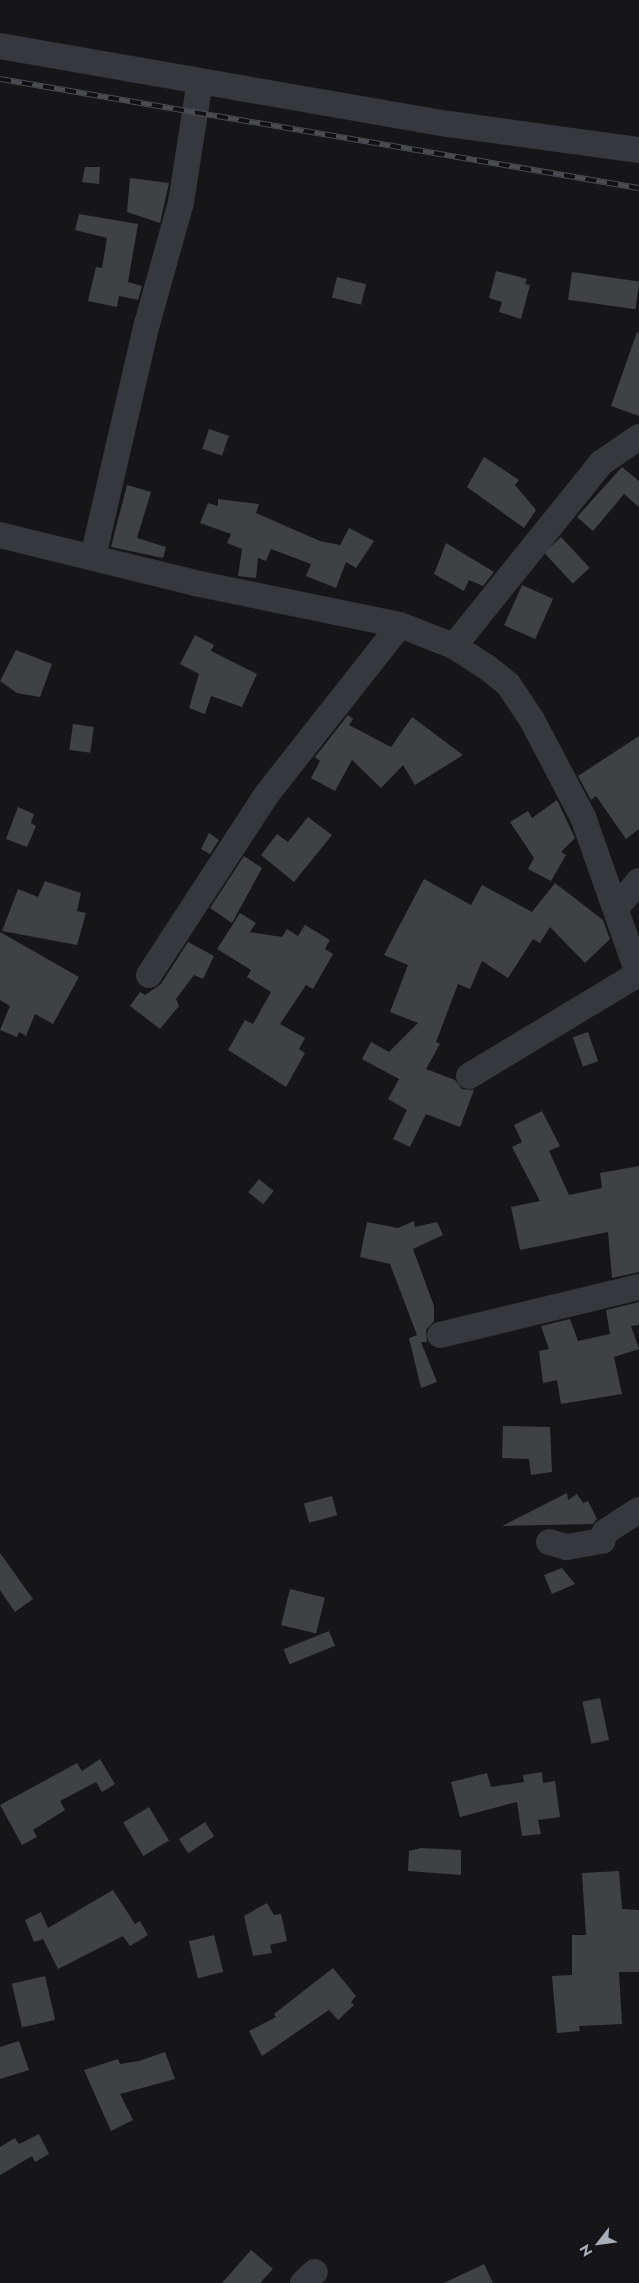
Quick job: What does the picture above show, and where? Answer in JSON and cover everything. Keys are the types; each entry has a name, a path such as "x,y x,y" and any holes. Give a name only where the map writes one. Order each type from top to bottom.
{"street":[{"path":"0,46 449,124 639,150"},
{"path":"93,557 147,324 181,202 200,81"},
{"path":"454,646 601,463 639,437"},
{"path":"0,537 93,557 195,584 400,625 454,646 508,684 532,720 583,817 617,907 639,975 469,1076"},
{"path":"149,974 268,794 400,625"},
{"path":"617,907 639,880"},
{"path":"440,1335 639,1287"},
{"path":"549,1542 567,1547 602,1542 605,1532 639,1510"}],"building":[{"path":"85,167 100,167 99,184 82,182"},
{"path":"130,178 169,183 160,223 127,212"},
{"path":"79,214 138,224 128,282 142,286 138,300 119,296 117,307 88,301 96,267 102,268 107,238 75,230"},
{"path":"496,271 527,279 525,284 530,285 521,319 499,312 502,302 489,298"},
{"path":"572,272 639,281 635,309 568,300"},
{"path":"337,277 366,284 361,305 332,297"},
{"path":"637,332 639,333 639,416 611,406"},
{"path":"209,429 229,436 222,456 202,449"},
{"path":"484,457 519,480 515,485 536,510 524,528 467,487"},
{"path":"622,467 639,481 639,507 624,494 593,531 577,517"},
{"path":"127,485 151,492 137,538 166,547 163,558 111,547"},
{"path":"218,499 259,504 256,513 320,541 340,545 349,528 374,541 356,568 346,562 336,588 306,576 311,564 271,549 266,561 258,558 256,578 238,576 242,549 227,543 231,534 200,523 208,503 218,506"},
{"path":"561,537 590,568 573,583 544,553"},
{"path":"446,543 494,572 483,586 469,580 464,591 434,574"},
{"path":"522,585 553,599 535,639 504,625"},
{"path":"195,635 214,645 211,651 257,674 242,707 211,696 205,714 189,708 199,674 180,664"},
{"path":"16,650 52,664 40,697 17,693 0,681"},
{"path":"348,715 353,719 349,725 391,747 412,717 463,755 415,785 403,765 381,788 352,760 335,791 311,778 320,761 315,757"},
{"path":"73,724 94,727 90,753 69,750"},
{"path":"639,736 639,829 626,839 596,796 591,800 578,776"},
{"path":"557,800 575,838 561,852 566,855 551,881 528,869 534,858 510,822 528,811 532,818"},
{"path":"18,807 34,814 31,823 36,826 27,847 6,839"},
{"path":"308,817 332,835 294,882 261,855 277,834 288,842"},
{"path":"209,833 219,840 210,854 201,849"},
{"path":"244,856 262,868 232,923 210,908"},
{"path":"424,879 471,905 482,885 532,912 555,883 603,920 610,939 585,963 550,927 540,943 533,939 508,978 482,961 470,989 458,984 436,1042 440,1044 426,1069 455,1080 462,1089 474,1090 460,1127 426,1114 410,1147 393,1139 407,1110 388,1099 399,1079 362,1059 371,1042 389,1052 418,1023 390,1012 408,965 384,955"},
{"path":"45,881 81,893 77,911 86,913 77,945 2,931 18,889 38,897"},
{"path":"240,913 256,923 250,932 282,937 287,929 298,936 305,925 330,940 325,949 333,954 313,989 306,985 280,1024 305,1038 299,1049 305,1053 286,1087 228,1050 245,1020 253,1024 271,992 247,977 251,970 217,949"},
{"path":"0,932 79,977 53,1024 35,1014 26,1036 19,1032 17,1037 0,1030 10,1006 0,1000"},
{"path":"188,942 214,956 203,979 194,975 176,999 179,1006 160,1029 130,1006 140,992 145,995 161,984"},
{"path":"588,1032 598,1061 583,1067 573,1037"},
{"path":"542,1111 560,1146 549,1151 569,1195 602,1188 600,1173 639,1166 639,1272 612,1278 608,1232 520,1250 511,1207 540,1201 512,1147 522,1142 514,1125"},
{"path":"259,1179 274,1191 263,1204 248,1192"},
{"path":"414,1221 415,1227 437,1222 443,1235 413,1249 434,1306 434,1321 426,1330 427,1342 421,1342 437,1382 421,1388 409,1338 417,1335 390,1264 360,1257 367,1222 398,1228"},
{"path":"639,1302 639,1325 631,1326 639,1349 614,1357 622,1394 561,1404 557,1380 543,1383 539,1351 549,1349 541,1326 570,1319 578,1341 610,1334 606,1310"},
{"path":"503,1426 550,1427 552,1472 531,1475 529,1459 502,1458"},
{"path":"567,1493 568,1500 577,1494 583,1503 588,1501 597,1519 593,1524 502,1526"},
{"path":"332,1496 337,1515 309,1523 304,1504"},
{"path":"0,1553 33,1599 15,1612 0,1590"},
{"path":"562,1568 575,1584 552,1594 544,1575"},
{"path":"290,1589 325,1598 316,1634 281,1625"},
{"path":"329,1631 335,1646 290,1664 284,1649"},
{"path":"600,1698 609,1740 591,1744 582,1702"},
{"path":"100,1759 115,1784 102,1792 96,1782 60,1801 65,1810 33,1830 37,1837 22,1845 0,1805 77,1763 82,1771"},
{"path":"542,1772 543,1783 555,1781 560,1817 538,1820 541,1834 522,1836 517,1802 460,1817 451,1782 487,1773 491,1787 524,1782 523,1775"},
{"path":"149,1807 169,1840 143,1856 123,1822"},
{"path":"205,1822 214,1836 188,1853 179,1839"},
{"path":"421,1848 461,1850 461,1875 408,1871 409,1851"},
{"path":"619,1871 622,1909 639,1910 639,1972 619,1972 622,2024 579,2026 580,2031 557,2033 552,1976 572,1975 572,1935 586,1935 582,1873"},
{"path":"113,1890 135,1924 140,1921 148,1935 130,1946 123,1936 58,1969 43,1939 34,1942 25,1920 41,1912 48,1928"},
{"path":"267,1903 274,1915 281,1914 287,1941 270,1945 272,1953 253,1956 244,1916"},
{"path":"214,1935 223,1972 198,1978 189,1941"},
{"path":"333,1968 356,1996 351,2002 354,2005 338,2020 329,2010 262,2056 249,2031 276,2017 274,2014"},
{"path":"45,1976 55,2020 22,2027 12,1984"},
{"path":"19,2041 29,2070 0,2079 0,2047"},
{"path":"165,2052 175,2079 120,2094 133,2120 111,2131 84,2070 118,2059 120,2064 139,2061"},
{"path":"39,2134 49,2154 35,2162 32,2156 0,2175 0,2147 15,2138 19,2144"},
{"path":"251,2250 273,2269 260,2283 222,2283"},
{"path":"484,2264 493,2283 444,2283"}],"railway":[{"path":"0,79 639,188"}]}
